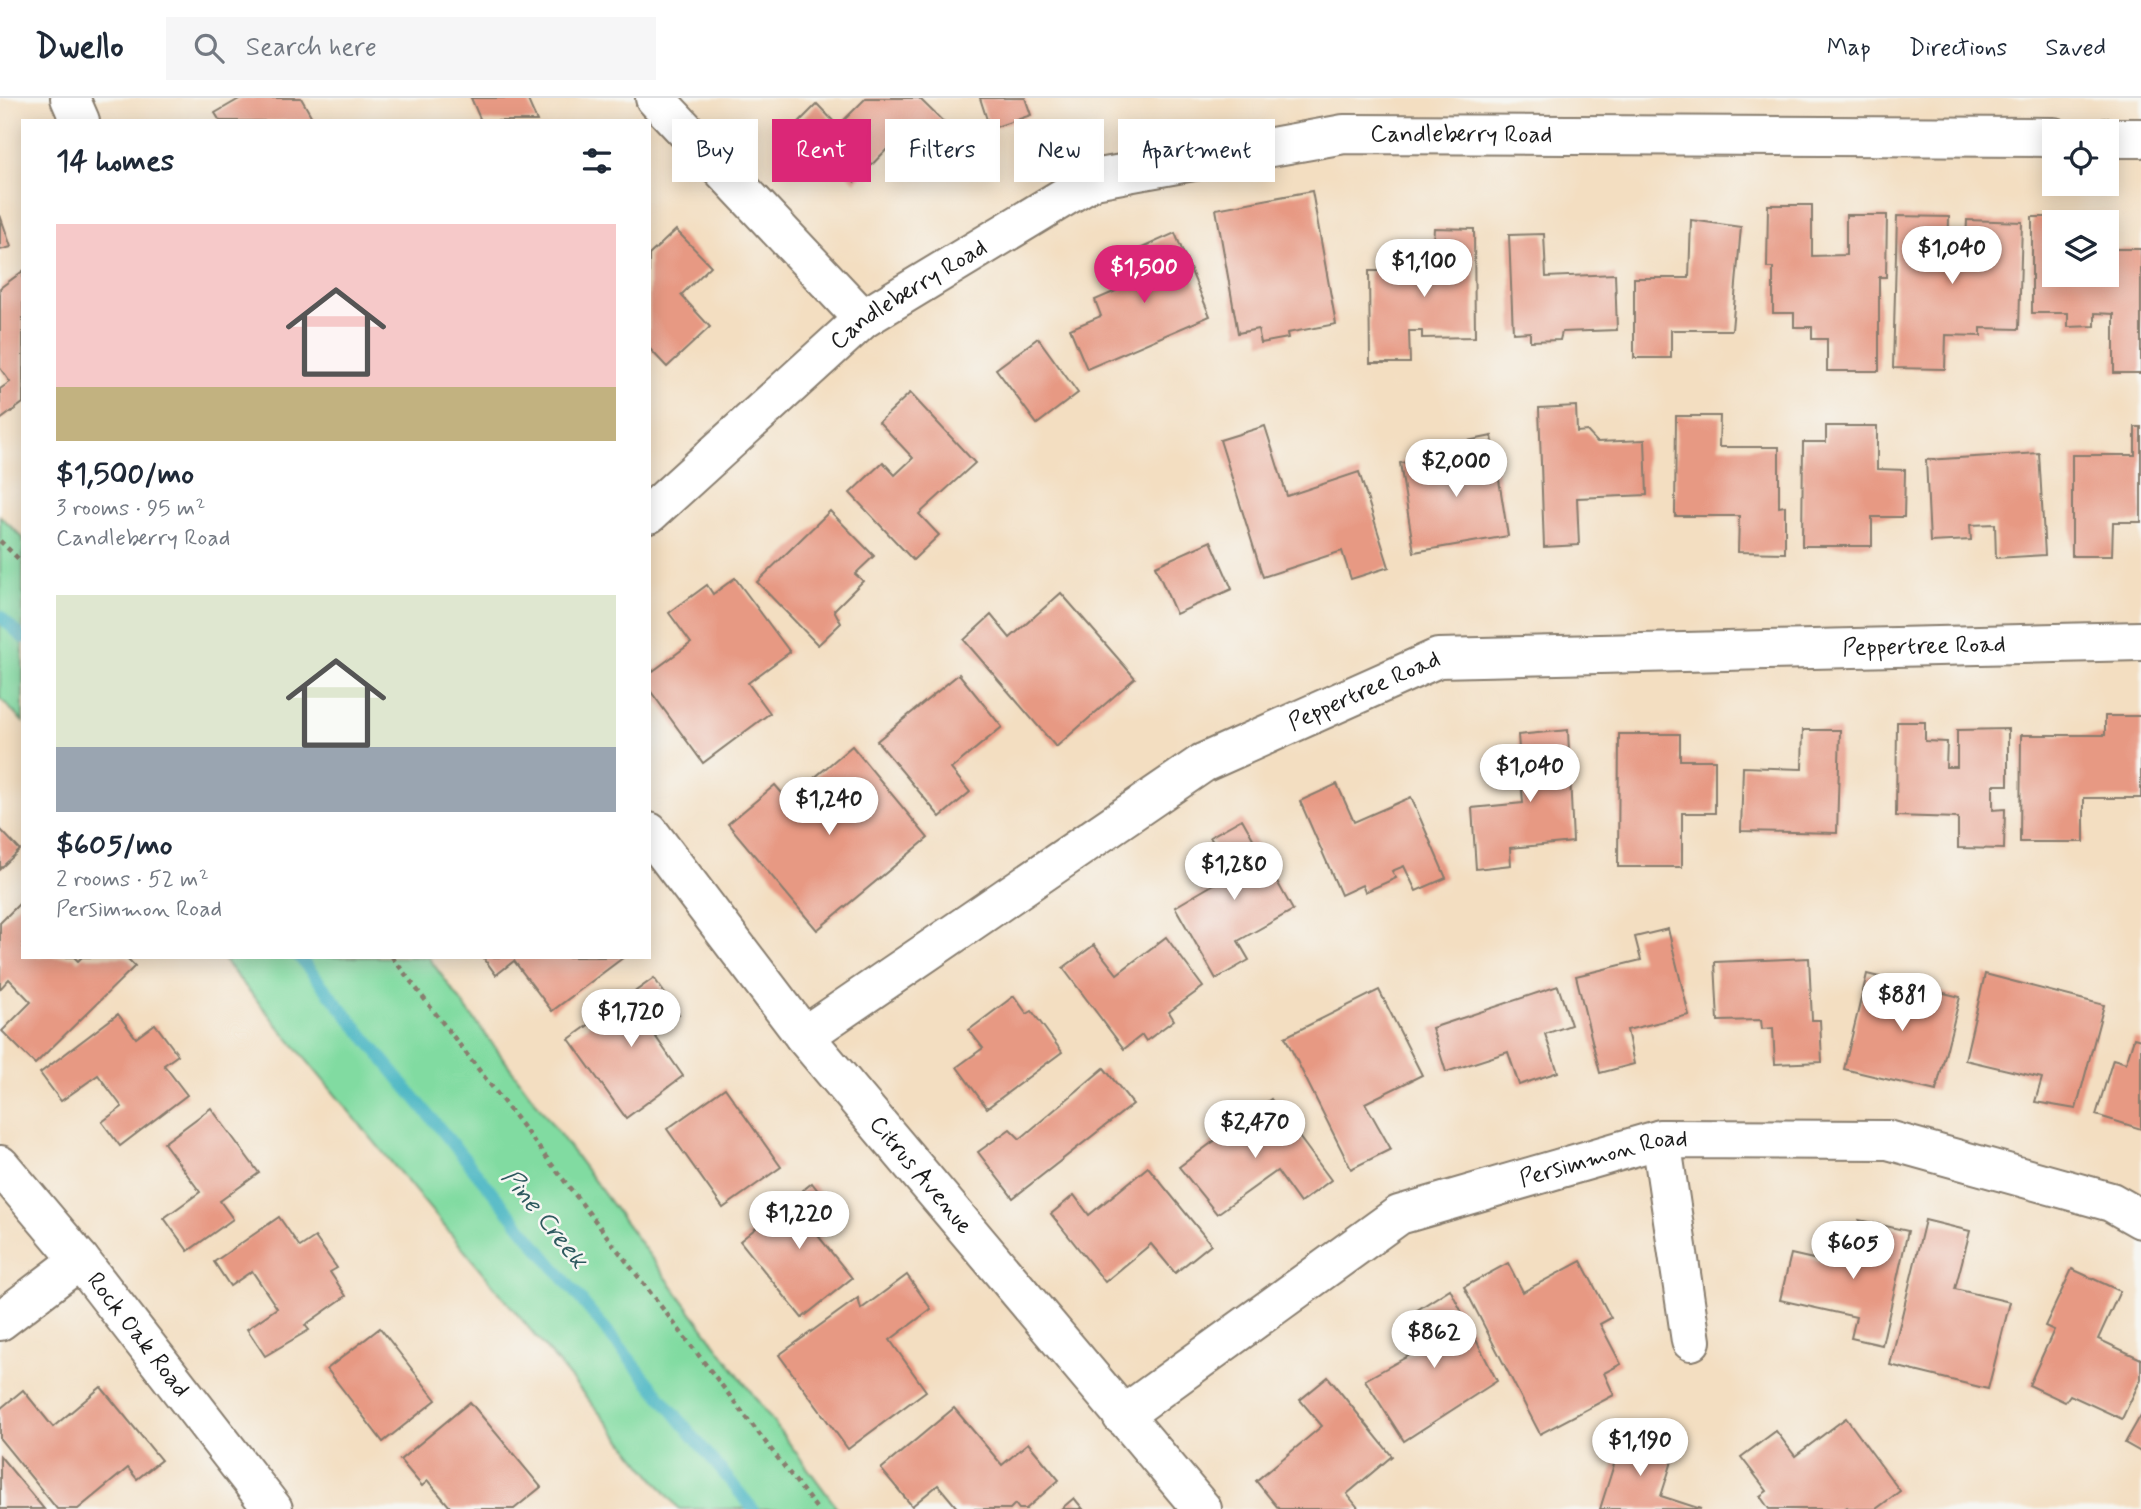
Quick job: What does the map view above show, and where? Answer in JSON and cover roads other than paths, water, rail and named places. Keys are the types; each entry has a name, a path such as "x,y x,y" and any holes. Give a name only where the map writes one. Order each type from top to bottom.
{"street":[{"path":"70,98 79,119"},
{"path":"655,98 863,319"},
{"name":"Candleberry Road","path":"651,512 863,319 1094,180 1345,134 2042,137"},
{"path":"2119,138 2141,138"},
{"name":"Peppertree Road","path":"804,1036 1203,763 1438,658 2141,641"},
{"name":"Citrus Avenue","path":"651,835 804,1036 1202,1509"},
{"path":"1661,1139 1691,1341"},
{"name":"Persimmon Road","path":"1122,1416 1399,1215 1661,1139 1888,1140 2111,1202 2141,1219"},
{"name":"Rock Oak Road","path":"0,1165 80,1260 273,1509"},
{"path":"0,1321 80,1260"}],"waterway":[{"name":"Pine Creek","path":"0,616 21,636"},
{"name":"Pine Creek","path":"301,959 753,1509"}]}
